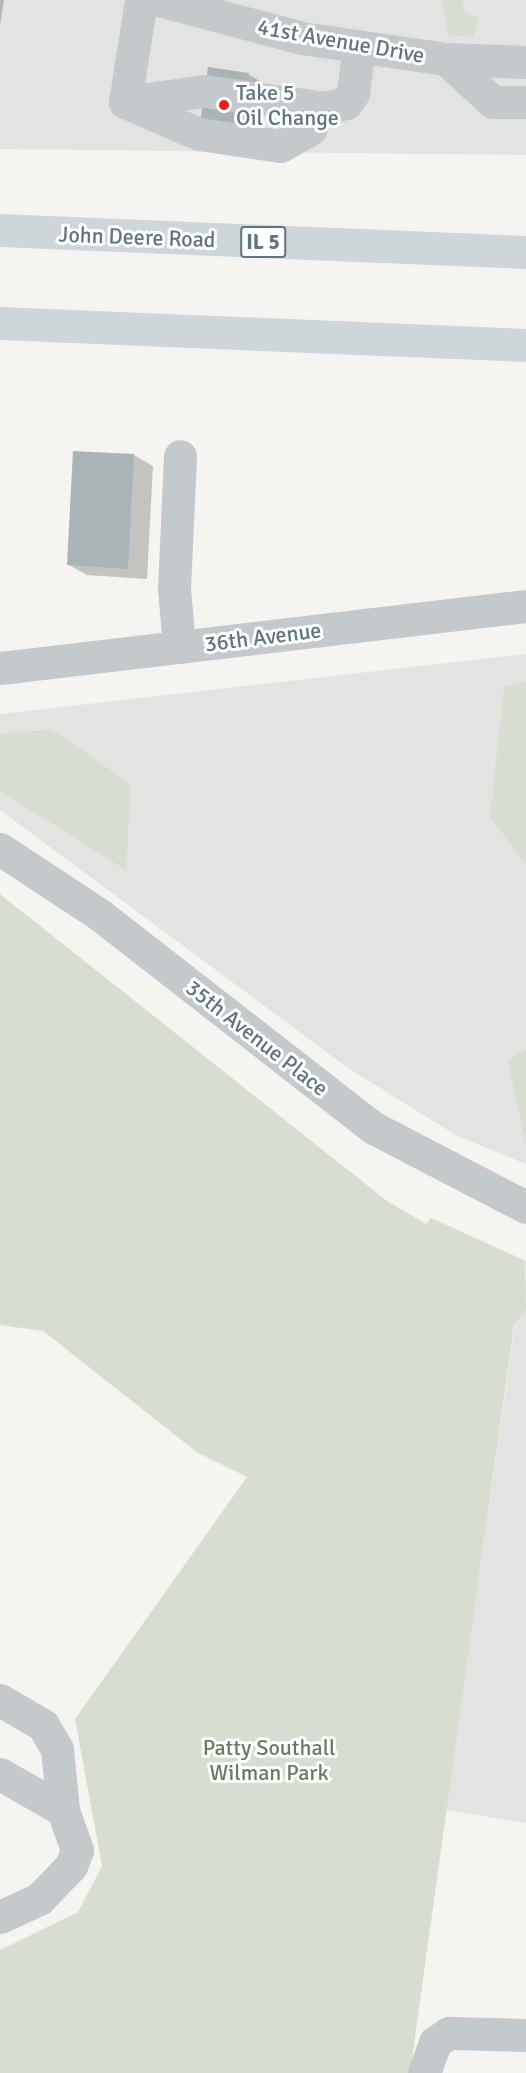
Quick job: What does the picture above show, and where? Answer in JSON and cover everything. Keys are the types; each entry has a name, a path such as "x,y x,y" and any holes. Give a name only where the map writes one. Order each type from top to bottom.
{"highway":[{"name":"John Deere Road","path":"0,230 526,252"},
{"path":"0,323 526,345"}],"street":[{"path":"125,102 141,0"},
{"name":"41st Avenue Drive","path":"159,0 225,21 359,47 446,59 526,62"},
{"path":"125,102 311,129 346,103 353,93 359,47"},
{"path":"446,59 493,102 526,102"},
{"path":"125,102 205,91 324,108 346,103"},
{"path":"179,647 174,589 180,456"},
{"name":"36th Avenue","path":"0,668 526,606"},
{"name":"35th Avenue Place","path":"0,849 100,915 374,1128 526,1207"},
{"path":"0,1700 43,1725 57,1749 63,1810 76,1850 71,1866 39,1899 0,1917"},
{"path":"0,1774 63,1810"},
{"path":"424,2073 435,2042 449,2033 526,2035"}],"shaded area":[{"path":"0,0 526,0 526,155 0,149"},
{"path":"526,654 526,1164 457,1136 348,1068 0,810 0,714"},
{"path":"524,1260 526,1261 526,1823 446,1810"}],"green space":[{"path":"441,0 462,0 465,12 479,18 473,37 448,35"},
{"path":"526,681 526,864 490,817 504,687"},
{"path":"51,729 131,784 126,870 0,791 0,734"},
{"name":"Patty Southall Wilman Park","path":"0,894 387,1201 426,1224 431,1218 524,1260 526,1309 514,1325 410,2073 0,2073 0,1950 78,1912 102,1866 75,1719 247,1477 198,1453 43,1331 0,1325"},
{"path":"526,1049 526,1146 508,1061"}],"building":[{"name":"Take 5 Oil Change","path":"208,67 249,73 238,150 197,145"},
{"path":"73,451 134,454 128,569 67,565"}],"place":[{"name":"Take 5 Oil Change","path":"224,105"}]}
